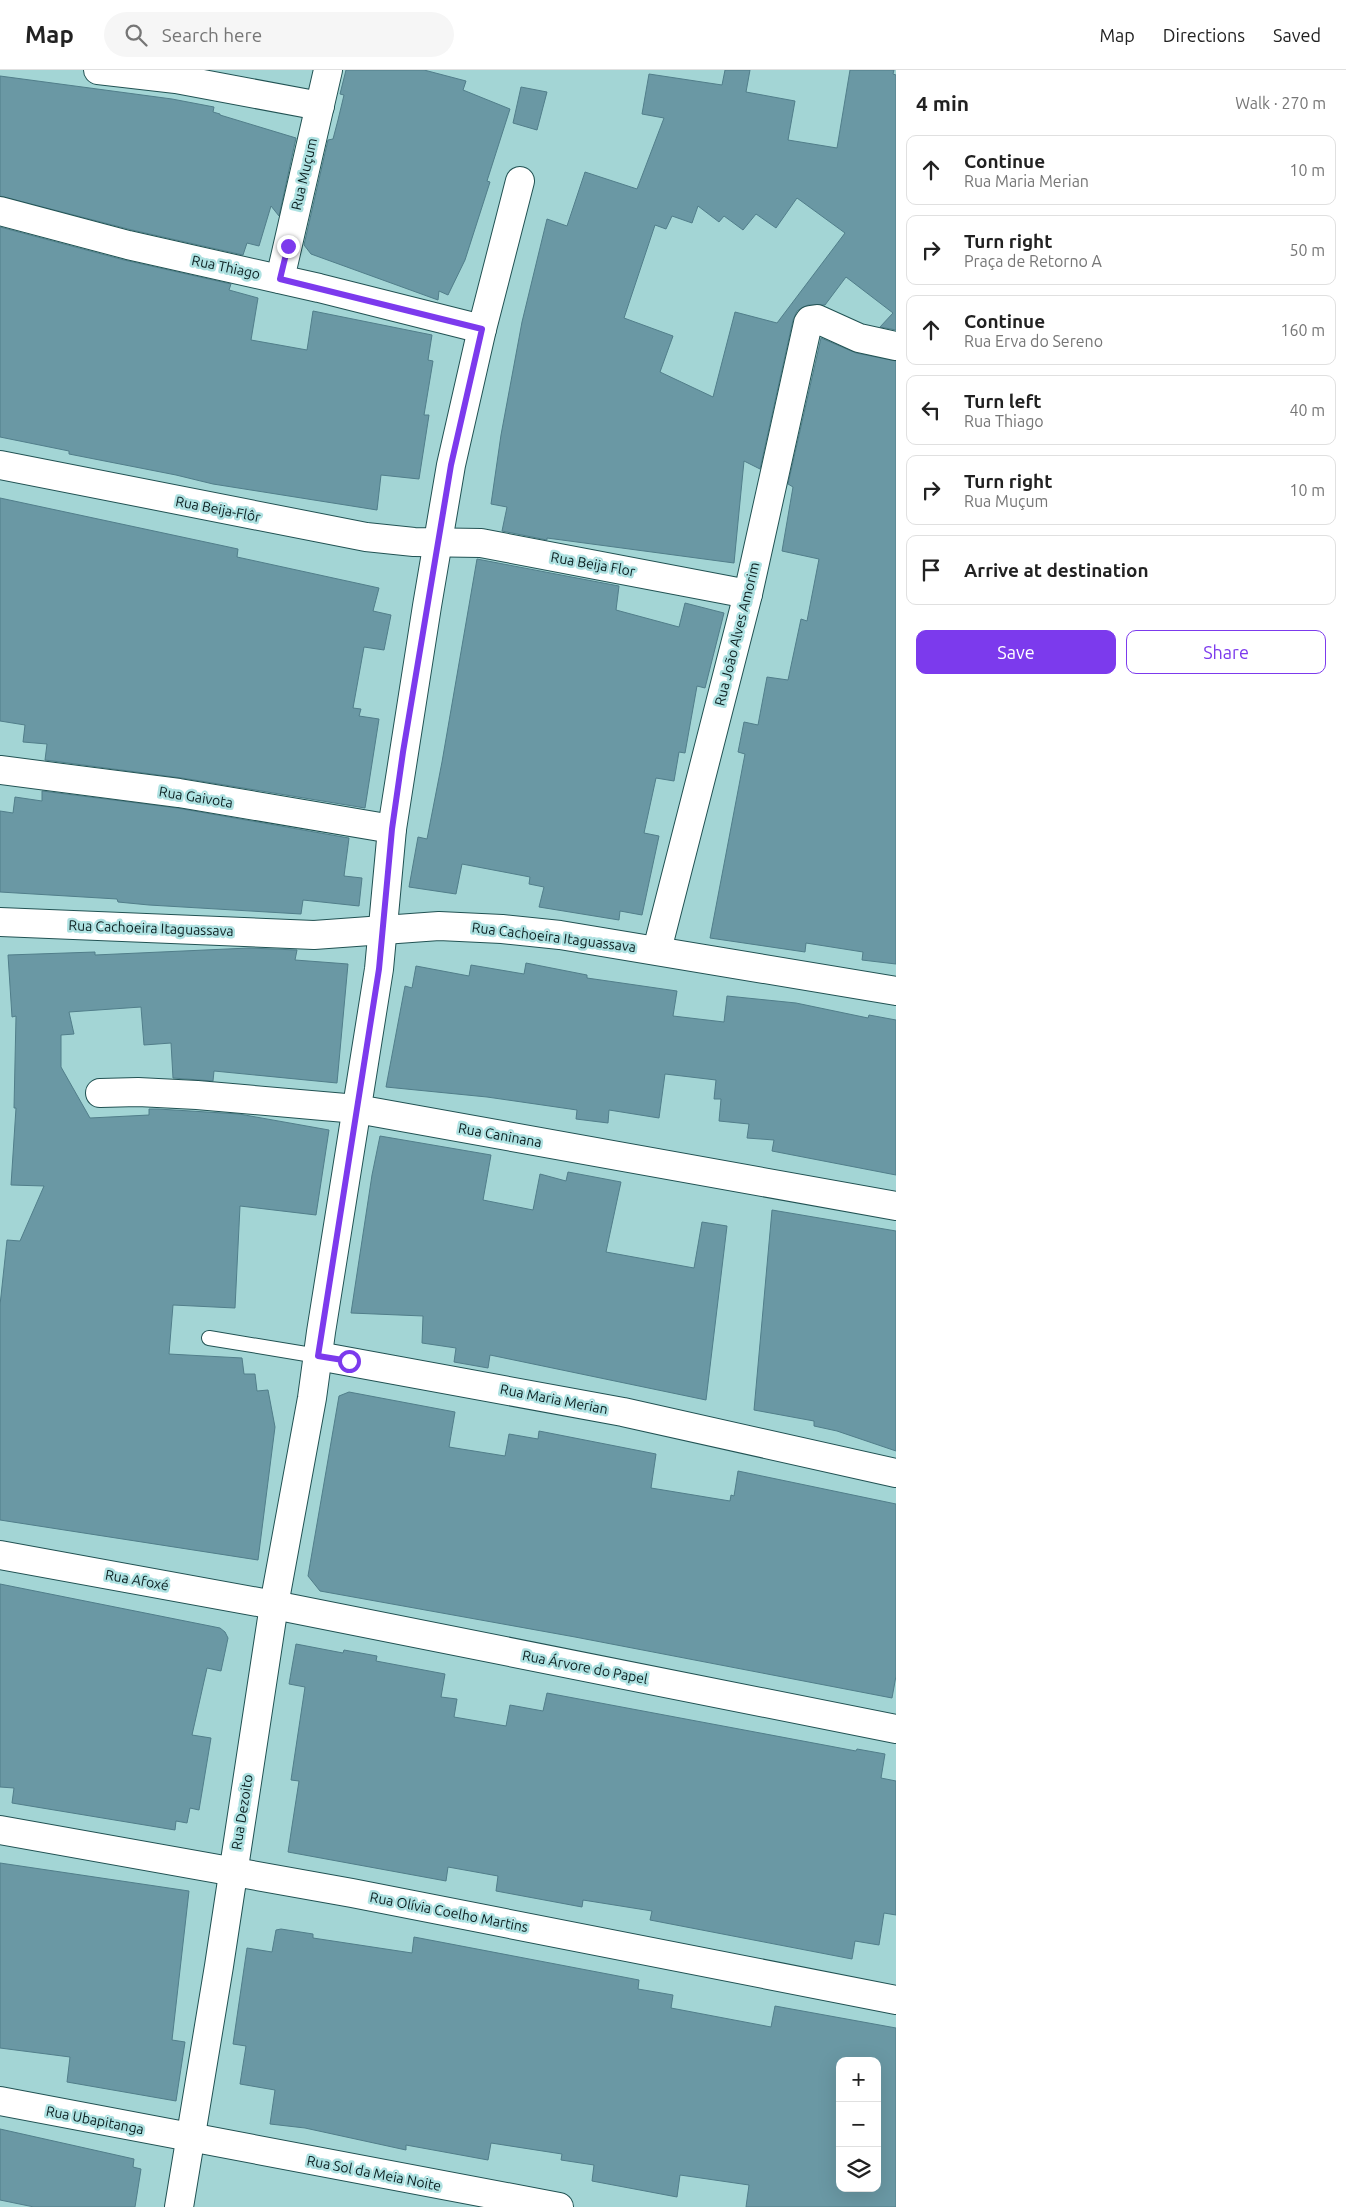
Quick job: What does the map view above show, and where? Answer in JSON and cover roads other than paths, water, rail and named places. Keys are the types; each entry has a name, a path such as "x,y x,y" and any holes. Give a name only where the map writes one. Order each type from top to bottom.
{"street":[{"path":"98,70 176,79 320,106"},
{"name":"Rua Muçum","path":"280,279 328,70"},
{"name":"Rua Dezoito","path":"179,2207 274,1606 312,1398 379,969 392,829 451,465 482,329 520,181"},
{"name":"Rua Thiago","path":"0,211 128,245 280,279 482,329"},
{"name":"Rua João Alves Amorim","path":"657,950 748,594 808,323 813,319 859,338 896,346"},
{"name":"Rua Beija-Flôr","path":"0,465 366,537 438,544"},
{"name":"Rua Beija Flor","path":"438,544 481,543 748,594"},
{"name":"Rua Gaivota","path":"0,770 179,793 392,829"},
{"name":"Rua Cachoeira Itaguassava","path":"0,927 314,934 439,926 485,928 560,935 896,991"},
{"name":"Rua Caninana","path":"100,1094 138,1092 197,1094 357,1109 896,1206"},
{"name":"Rua Maria Merian","path":"318,1356 614,1410 896,1473"},
{"name":"Rua Afoxé","path":"0,1555 274,1606"},
{"name":"Rua Árvore do Papel","path":"274,1606 896,1729"},
{"name":"Rua Olívia Coelho Martins","path":"0,1830 233,1871 896,2000"},
{"name":"Rua Ubapitanga","path":"0,2101 190,2138"},
{"name":"Rua Sol da Meia Noite","path":"190,2138 559,2207"}],"lane":[{"name":"Rua Maria Merian","path":"209,1338 318,1356"}]}
